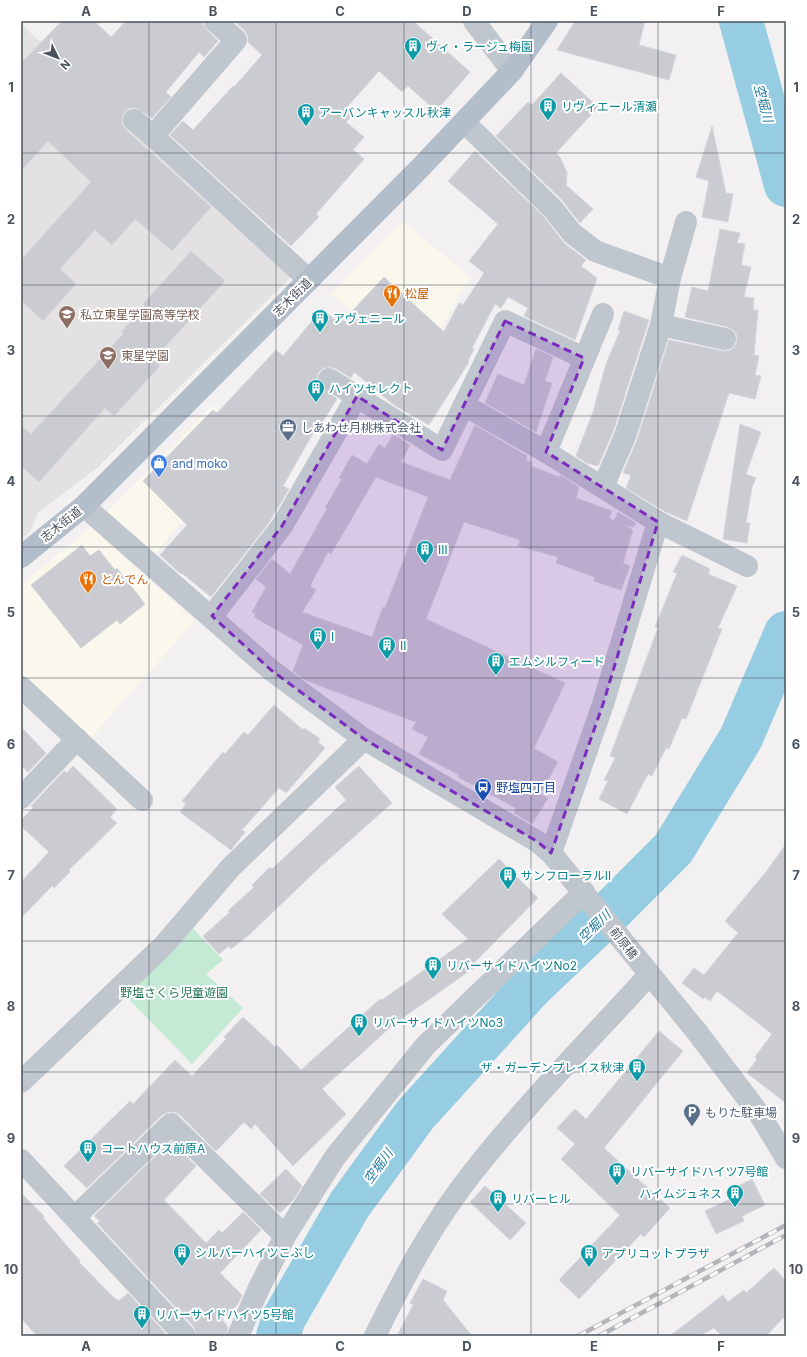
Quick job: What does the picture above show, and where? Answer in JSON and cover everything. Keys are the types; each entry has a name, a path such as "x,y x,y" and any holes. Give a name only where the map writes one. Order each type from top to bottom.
{"main road":[{"name":"志木街道","path":"21,557 84,506 309,280 512,71 547,21"}],"street":[{"path":"153,136 236,40 215,21"},
{"path":"474,21 512,71"},
{"path":"134,120 309,280"},
{"path":"464,122 553,209 572,233 595,251 670,278"},
{"path":"603,487 625,436 661,325 670,278 686,222"},
{"path":"546,452 603,314"},
{"path":"329,379 442,450 505,321 584,358"},
{"path":"661,325 725,339"},
{"path":"212,616 282,526 357,396"},
{"path":"464,405 546,452 658,522 748,566"},
{"name":"前原橋","path":"84,506 212,616 271,670 364,739 538,842 551,853 697,1032 760,1115 786,1158"},
{"path":"551,853 603,704 658,522"},
{"path":"21,687 142,800"},
{"path":"21,798 77,739"},
{"path":"21,1082 164,945 231,867 364,739"},
{"path":"238,1336 259,1288 285,1236 335,1157 426,1045 584,892"},
{"path":"375,1336 402,1281 434,1228 472,1173 507,1131 649,975"},
{"path":"75,1217 171,1124 285,1236"},
{"path":"21,1160 185,1336"}],"highlighted area":[{"path":"505,321 584,358 546,452 658,522 603,704 551,853 538,842 364,739 271,670 212,616 282,526 357,396 442,450"}],"shaded area":[{"name":"東星学園","path":"21,24 293,275 99,466 38,513 30,532 21,539"},
{"path":"403,221 470,277 419,367 331,294"},
{"path":"213,405 251,443 148,561 100,519"},
{"name":"とんでん","path":"91,527 195,621 89,740 21,687 21,584"}],"green space":[{"name":"野塩さくら児童遊園","path":"186,921 223,960 206,974 243,1008 192,1064 118,988"}],"building":[{"path":"62,21 94,21 111,37 126,21 201,21 207,30 218,41 204,57 199,52 166,92 171,97 152,118 136,108 130,108 125,112 122,118 122,125 126,130 211,207 172,251 135,219 112,245 95,230 60,269 76,284 43,321 21,300 21,260 91,182 48,141 21,171 21,63"},
{"path":"234,21 413,21 470,72 436,111 408,86 402,92 379,71 346,108 353,114 346,122 364,137 353,150 364,159 316,214 319,217 291,246 170,135 183,121 193,130 262,55 248,42 248,36 245,31"},
{"path":"575,21 645,21 639,45 676,55 669,80 557,50"},
{"name":"リヴィエール清瀬","path":"561,73 598,107 556,153 560,157 567,173 566,185 593,209 580,223 562,200 496,136 528,102 532,105"},
{"path":"712,126 726,193 733,194 728,222 702,217 709,181 696,177"},
{"path":"475,151 544,217 564,243 586,260 581,266 597,278 575,340 524,316 528,308 508,297 501,308 495,304 472,348 474,349 468,361 469,362 429,425 394,405 354,372 351,378 335,368 323,368 318,373 318,384 337,399 318,429 316,428 283,486 289,489 268,524 211,597 182,573 181,574 160,555 187,525 143,481 213,410 217,413 276,350 283,356 322,309 340,324 384,277 444,332 459,303 463,305 484,273 469,261 498,224 448,181"},
{"path":"720,229 740,233 737,243 745,244 741,265 751,267 744,297 754,298 753,310 758,310 754,355 759,356 755,375 761,376 755,399 729,393 687,521 664,511 626,488 631,475 623,473 637,440 669,340 723,351 729,351 737,342 737,335 728,327 685,317 692,287 708,291"},
{"path":"191,251 225,281 153,360 160,366 114,416 105,408 39,482 21,466 21,425 31,434 123,334 121,332 145,306 143,304"},
{"path":"624,311 649,320 613,432 598,466 587,463 576,456 593,412 606,364 620,331 618,330"},
{"path":"536,349 553,357 545,381 552,383 536,432 485,403 498,374 524,385"},
{"path":"740,424 761,432 746,474 756,478 752,487 746,523 750,523 747,543 723,539"},
{"path":"475,425 527,456 526,460 532,463 531,466 559,477 560,475 579,487 576,498 612,511 609,518 614,521 618,512 636,523 634,527 624,525 633,530 623,563 630,566 621,590 594,581 595,577 556,563 558,557 518,546 520,540 464,522 426,619 565,683 534,748 558,762 540,794 548,798 532,824 514,813 516,808 419,754 428,737 412,729 416,722 305,680 293,671 303,645 254,617 256,614 252,612 266,587 256,579 272,559 290,574 327,509 325,508 342,479 339,478 352,455 367,464 379,444 385,448 393,434 410,445 401,462 450,480","holes":["376,477 428,497 385,608 383,607 372,637 302,612 316,590 310,586 328,552 331,554"]},
{"name":"とんでん","path":"82,545 90,556 99,550 115,570 117,568 145,604 120,624 117,620 81,648 31,585"},
{"path":"682,555 710,569 708,574 737,586 718,628 722,629 686,719 682,718 669,749 666,748 652,776 648,774 627,814 599,799 608,781 604,780 615,758 610,756 658,628 655,627 677,573 673,572"},
{"path":"274,705 303,730 304,728 320,739 318,742 325,748 286,793 279,788 242,830 245,832 231,850 180,812 186,804 182,801 223,752 225,754 244,732 248,735"},
{"path":"21,727 46,753 28,772 21,765"},
{"path":"73,766 117,809 110,817 117,823 69,870 70,872 54,888 52,886 21,918 21,882 49,852 21,826 21,820 33,808 31,806 64,771 67,773"},
{"path":"359,766 392,803 321,866 250,934 231,949 229,946 219,954 203,936 230,912 228,911 254,887 252,885 270,867 272,869 346,800 335,787"},
{"path":"786,844 786,1103 747,1073 757,1059 755,1057 772,1034 717,991 710,1001 705,997 703,999 682,983 694,968 704,975 738,933 725,921 766,872"},
{"path":"499,859 538,898 473,964 475,967 394,1024 322,1089 346,1114 293,1166 255,1124 251,1129 244,1122 216,1151 180,1115 175,1112 168,1112 162,1115 87,1188 64,1166 130,1101 133,1104 175,1060 192,1076 226,1039 224,1037 243,1017 275,1047 277,1045 301,1070 380,999 382,1000 468,939 442,914"},
{"path":"659,1031 683,1051 604,1148 670,1208 644,1237 641,1234 579,1299 559,1280 620,1215 561,1159 575,1144 557,1128 575,1109 586,1119"},
{"path":"171,1141 196,1166 164,1200 206,1243 219,1230 222,1233 243,1212 261,1230 220,1273 242,1295 238,1304 222,1320 228,1327 226,1336 197,1336 194,1327 97,1223 100,1221 94,1216"},
{"path":"286,1169 302,1186 293,1200 280,1213 260,1194"},
{"name":"ハイムジュネス","path":"752,1179 765,1205 742,1216 744,1221 716,1234 705,1211 730,1199 726,1192"},
{"name":"リバーヒル","path":"485,1186 526,1223 510,1240 470,1202"},
{"path":"21,1193 44,1216 43,1218 80,1261 79,1262 114,1298 119,1301 128,1293 168,1336 37,1336 21,1318"},
{"path":"774,1268 786,1281 786,1315 766,1336 722,1336 714,1328 699,1336 670,1336 723,1295 728,1302 744,1290 746,1293"},
{"path":"423,1279 447,1291 443,1300 472,1336 397,1336 413,1305 410,1303"}],"waterway":[{"name":"空堀川","path":"741,21 786,185"},
{"name":"空堀川","path":"278,1336 284,1318 350,1204 415,1115 531,987 612,910 673,849 741,738 786,633"}],"railway":[{"path":"578,1336 786,1225"},
{"path":"599,1336 786,1235"}],"place":[{"name":"ヴィ・ラージュ梅園","path":"413,61"},
{"name":"リヴィエール清瀬","path":"548,121"},
{"name":"アーバンキャッスル秋津","path":"306,127"},
{"name":"松屋","path":"392,308"},
{"name":"私立東星学園高等学校","path":"67,329"},
{"name":"アヴェニール","path":"320,333"},
{"name":"東星学園","path":"108,370"},
{"name":"ハイツセレクト","path":"316,403"},
{"name":"しあわせ月桃株式会社","path":"288,442"},
{"name":"and moko","path":"159,478"},
{"name":"Ⅲ","path":"425,564"},
{"name":"とんでん","path":"88,594"},
{"name":"Ⅰ","path":"318,651"},
{"name":"Ⅱ","path":"387,660"},
{"name":"エムシルフィード","path":"496,676"},
{"name":"野塩四丁目","path":"483,802"},
{"name":"サンフローラルⅡ","path":"508,890"},
{"name":"リバーサイドハイツNo2","path":"433,980"},
{"name":"リバーサイドハイツNo3","path":"359,1037"},
{"name":"ザ・ガーデンプレイス秋津","path":"637,1082"},
{"name":"もりた駐車場","path":"692,1127"},
{"name":"コートハウス前原A","path":"88,1163"},
{"name":"リバーサイドハイツ7号館","path":"617,1186"},
{"name":"ハイムジュネス","path":"735,1208"},
{"name":"リバーヒル","path":"498,1213"},
{"name":"シルバーハイツこぶし","path":"182,1267"},
{"name":"アプリコットプラザ","path":"589,1268"},
{"name":"リバーサイドハイツ5号館","path":"142,1329"}]}
